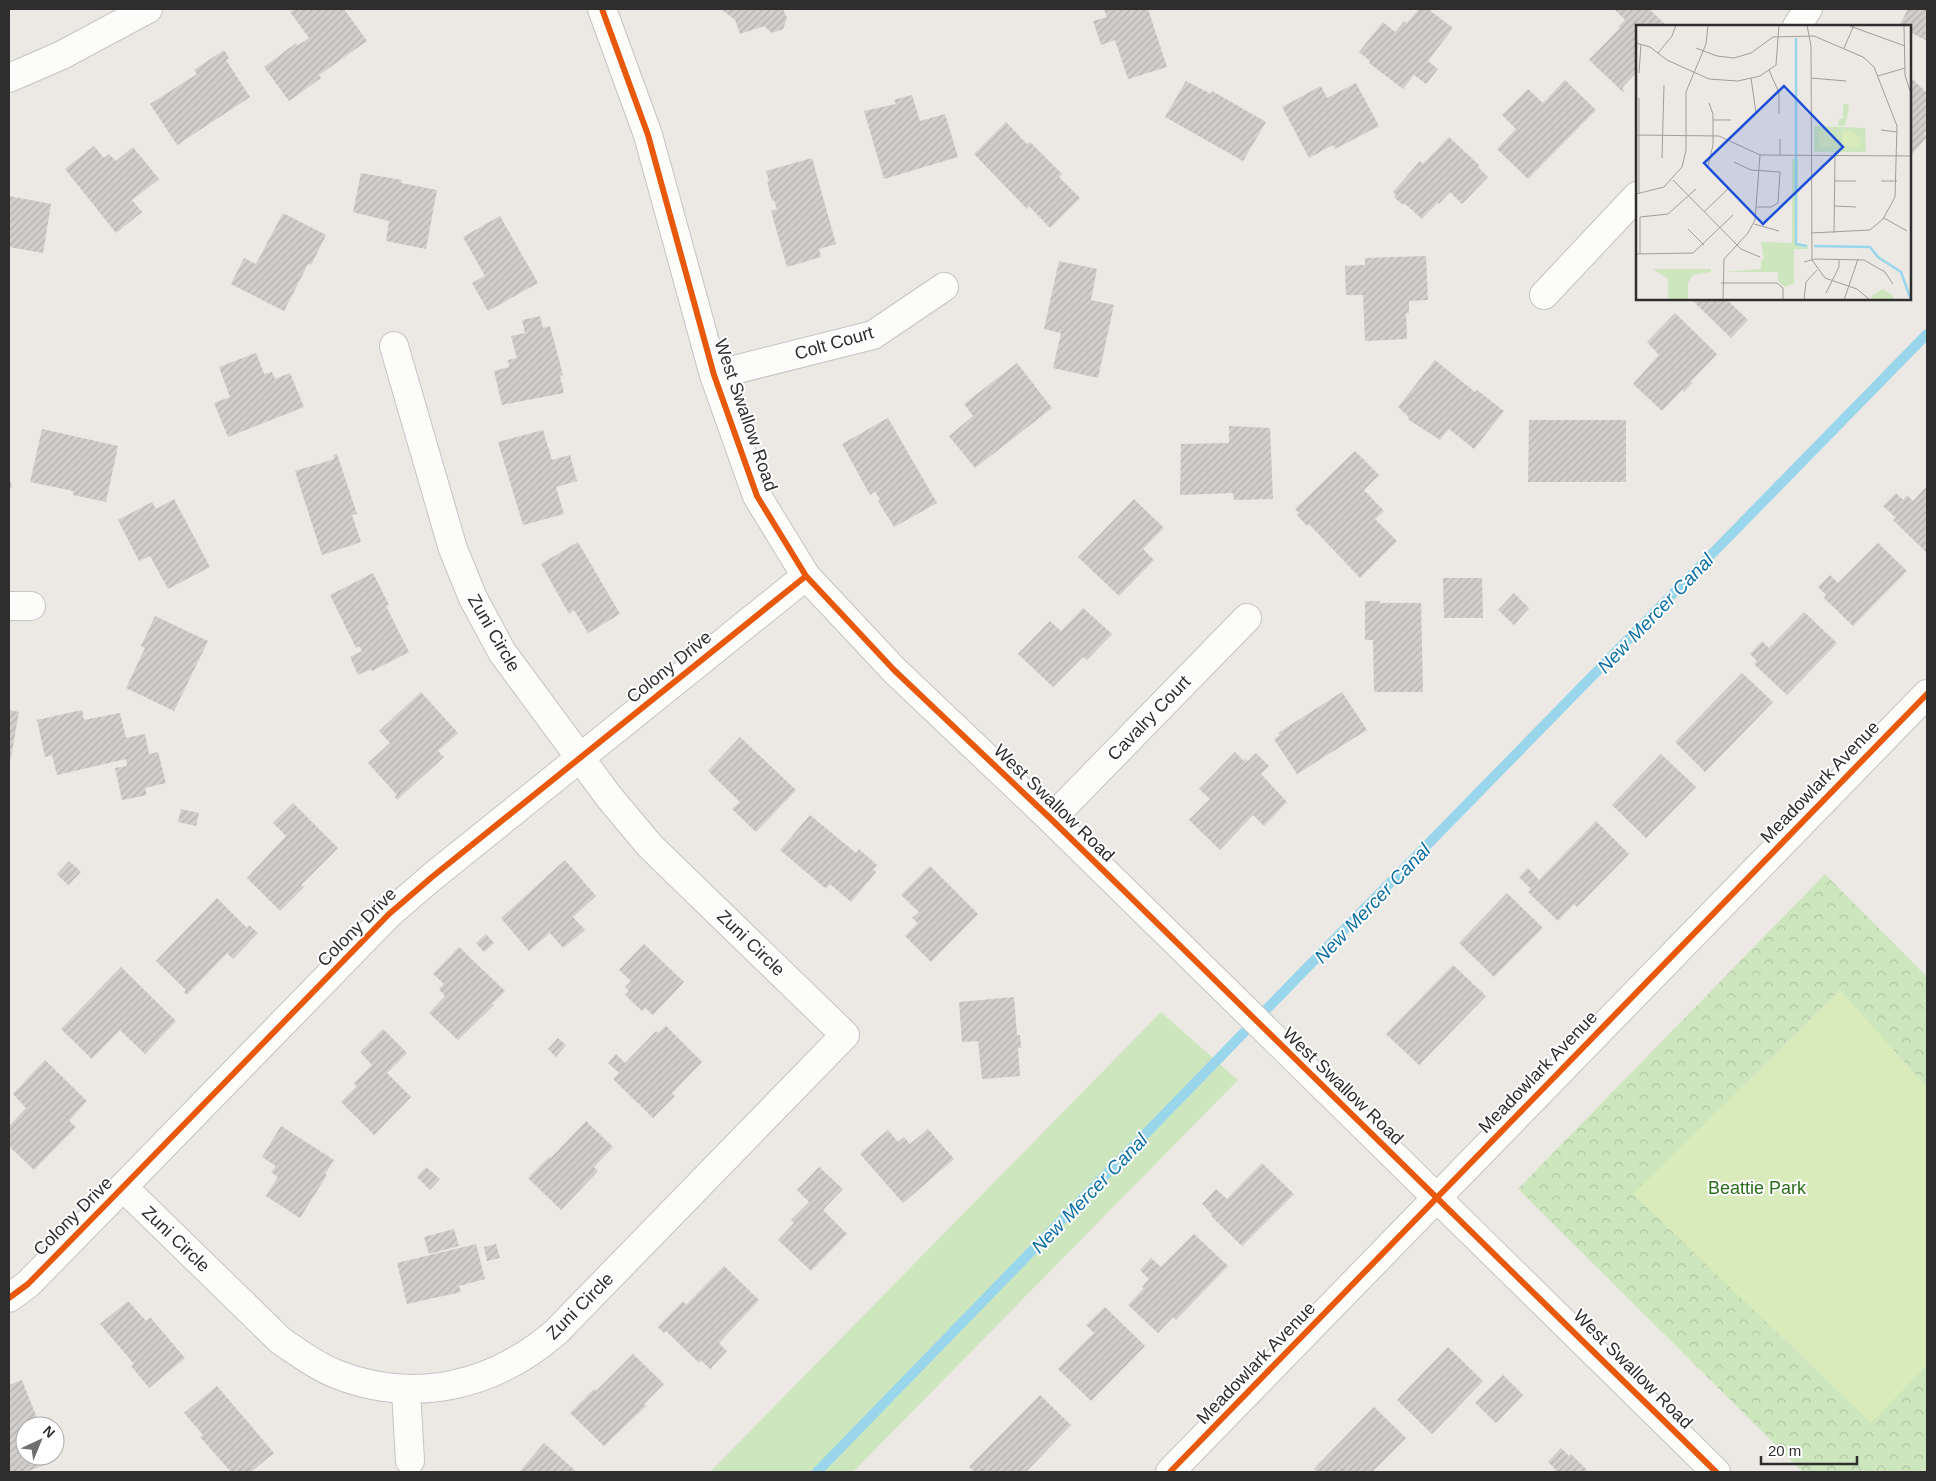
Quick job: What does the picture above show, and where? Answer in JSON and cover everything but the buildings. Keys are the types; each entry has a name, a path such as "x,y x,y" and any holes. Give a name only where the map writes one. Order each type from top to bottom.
{"street":[{"path":"9,78 62,55 148,9"},
{"name":"West Swallow Road","path":"602,9 648,135 714,375 757,496 806,576 894,670 1050,819 1716,1472"},
{"path":"1798,25 1808,9"},
{"path":"1544,294 1636,197"},
{"name":"Colt Court","path":"714,375 873,334 944,287"},
{"name":"Zuni Circle","path":"123,1187 281,1341 310,1361 336,1374 363,1383 406,1390 442,1387 477,1379 516,1362 540,1346 556,1332 845,1035 650,846 580,759 502,652 473,598 453,549 394,346"},
{"name":"Colony Drive","path":"9,1298 28,1284 389,914 806,576"},
{"name":"Cavalry Court","path":"1050,819 1247,618"},
{"name":"Meadowlark Avenue","path":"1170,1472 1437,1197 1923,708"},
{"path":"406,1390 410,1461"}],"green space":[{"name":"Beattie Park","path":"1825,874 1927,977 1927,1472 1803,1472 1518,1189"},
{"path":"1840,990 1927,1087 1927,1365 1871,1423 1633,1194"},
{"path":"1161,1012 1238,1080 853,1472 710,1472"}],"waterway":[{"name":"New Mercer Canal","path":"817,1472 1927,334"}],"cycle path":[{"path":"602,9 648,135 714,375 757,496 806,576 894,670 1051,819 1716,1472"},
{"path":"9,1298 28,1284 389,914 432,877 806,576"},
{"path":"1170,1472 1927,694"}]}
